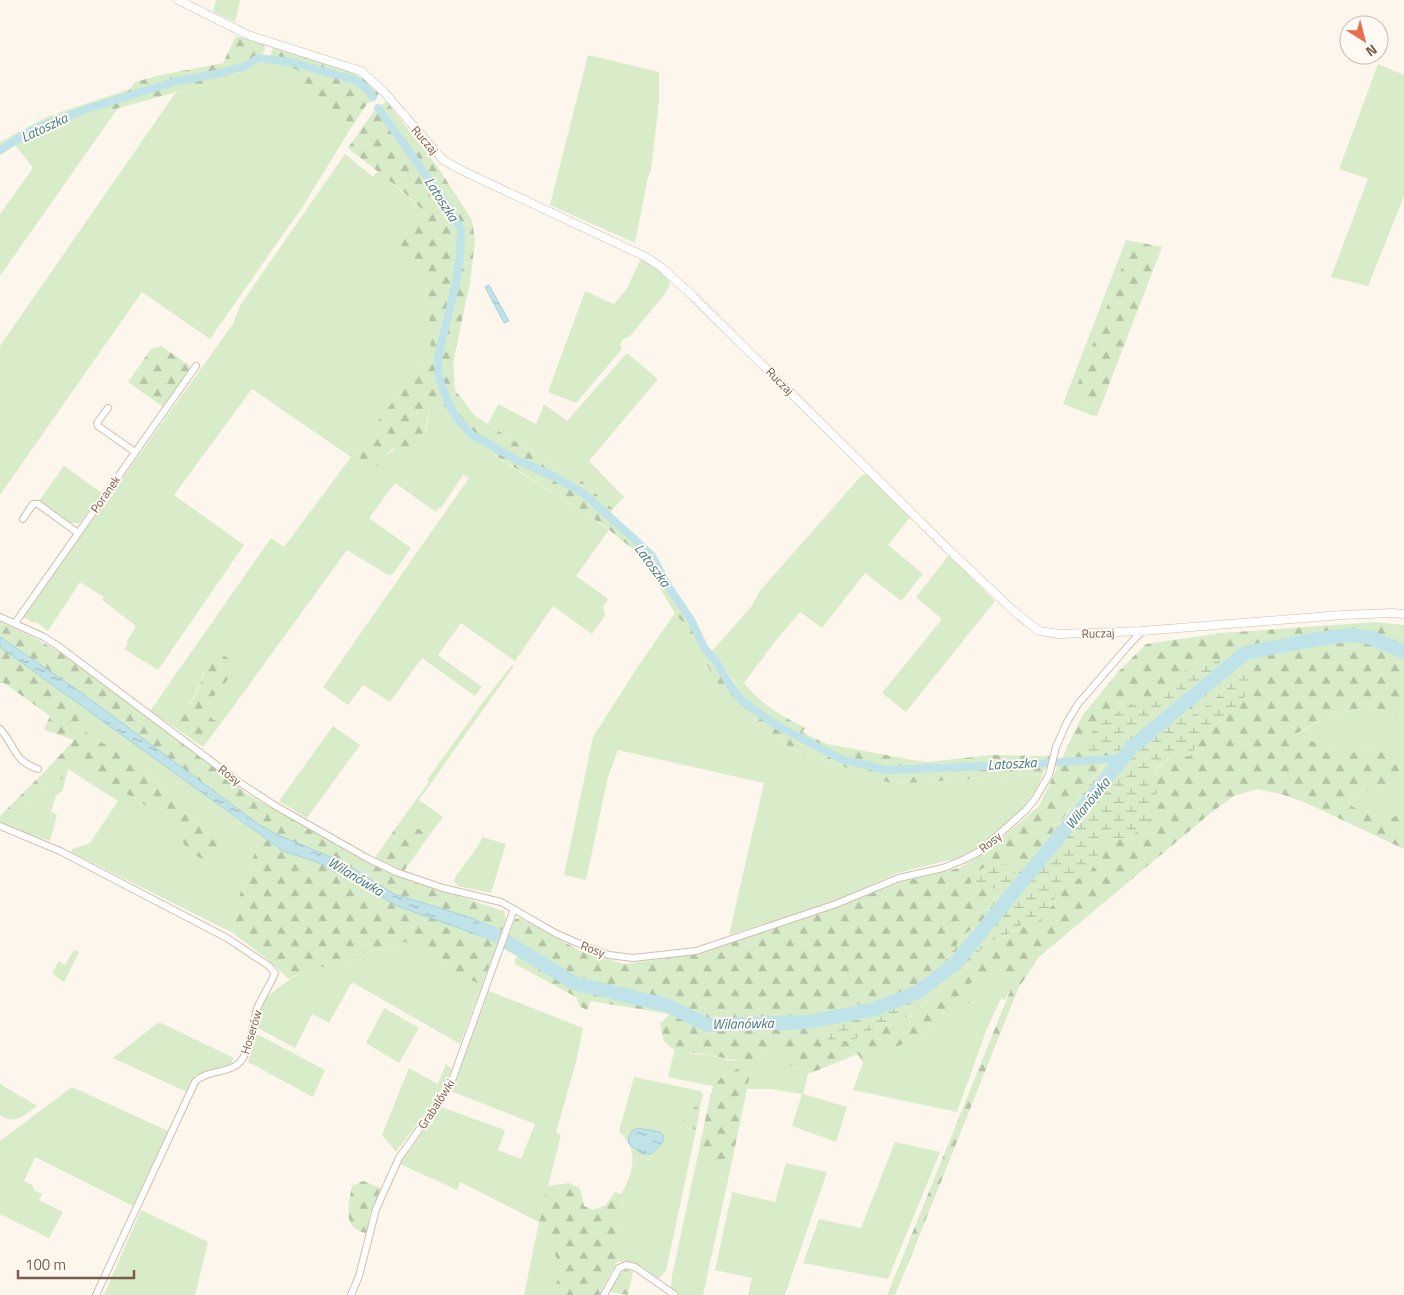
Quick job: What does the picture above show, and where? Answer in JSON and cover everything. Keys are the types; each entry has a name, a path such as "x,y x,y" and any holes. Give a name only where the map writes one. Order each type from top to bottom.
{"street":[{"name":"Ruczaj","path":"178,0 248,35 361,71 385,93 443,160 630,248 661,266 949,550 1039,632 1059,634 1142,631 1342,615 1393,612 1404,614"},
{"name":"Poranek","path":"15,624 196,366"},
{"path":"108,408 97,423 98,426 135,452"},
{"path":"23,519 33,504 38,504 78,533"},
{"name":"Rosy","path":"0,618 44,637 64,650 239,782 274,805 359,854 396,872 443,888 500,902 557,934 609,955 633,958 696,951 836,904 899,878 943,868 980,851 1026,810 1035,799 1049,775 1056,747 1078,704 1142,631"},
{"path":"0,729 18,758 38,769"},
{"name":"Hoserów","path":"0,826 60,851 227,938 269,966 275,973 257,1008 246,1052 242,1060 234,1067 203,1076 196,1082 96,1295"},
{"name":"Grabalówki","path":"351,1295 359,1276 376,1209 399,1158 450,1086 514,910"},
{"path":"604,1295 619,1268 626,1265 634,1267 675,1295"}],"green space":[{"path":"216,0 240,0 235,22 213,12"},
{"path":"236,36 264,44 265,50 261,55 261,63 226,78 94,115 100,99 130,89 135,82 223,63"},
{"path":"273,47 346,69 366,80 379,94 367,104 351,128 295,75 298,70 282,63 272,63 273,58 270,56"},
{"path":"588,55 659,72 659,102 651,170 635,243 550,205"},
{"path":"261,63 282,63 298,70 295,75 351,128 303,206 210,339 142,292 0,495 0,346 176,92 226,78"},
{"path":"1378,65 1404,75 1404,196 1368,286 1331,277 1368,179 1339,169"},
{"path":"100,99 94,115 118,108 0,276 0,214 33,168 15,145 0,155 0,142 49,116"},
{"path":"386,101 437,166 472,220 475,241 470,282 453,363 455,390 475,416 558,468 572,479 576,476 613,509 611,512 628,531 650,550 711,652 735,683 740,688 744,683 764,703 805,728 802,732 827,744 928,762 992,755 1050,756 1043,774 893,784 793,749 760,728 728,703 685,625 675,613 639,554 603,525 469,436 446,413 448,409 441,404 430,407 424,432 415,446 405,449 392,449 371,472 351,457 431,351 427,284 417,262 398,242 423,210 400,189 348,148 374,111"},
{"path":"345,154 373,177 378,171 423,210 398,242 417,262 427,284 431,351 351,457 252,389 174,495 244,545 158,670 124,649 136,626 102,600 104,597 80,582 48,631 36,622 34,623 23,617 233,324 241,304"},
{"path":"1126,240 1132,241 1075,391 1088,414 1063,404"},
{"path":"1132,241 1162,247 1097,416 1088,414 1075,391"},
{"path":"642,257 666,275 670,284 664,295 629,337 623,339 620,345 622,349 576,403 548,392 585,291 614,304 626,290"},
{"path":"161,346 189,365 190,369 163,407 128,382 151,349"},
{"path":"627,353 658,379 589,461 624,497 613,509 576,476 572,480 558,468 488,424 498,404 536,424 544,404 567,421"},
{"path":"437,403 444,405 477,442 609,530 576,576 607,598 603,606 605,616 592,634 553,606 515,661 461,623 438,655 482,687 475,696 422,658 390,702 363,685 348,705 323,687 469,478 463,475 441,508 439,507 436,512 395,483 369,518 411,548 393,574 388,575 347,550 222,722 213,721 208,713 208,703 226,682 203,672 195,695 173,726 150,711 271,538 284,547 351,457 385,456 397,448 410,448 415,445 426,430 430,407"},
{"path":"64,466 102,493 80,523 67,523 39,501"},
{"path":"868,474 911,516 888,545 923,574 901,601 865,573 822,628 800,612 740,688 711,652 751,607 759,592 861,476"},
{"path":"949,555 995,601 906,712 882,693 942,619 916,597"},
{"path":"675,613 685,625 728,703 760,728 793,749 893,784 1043,774 1035,792 1021,810 977,849 965,856 898,873 837,900 729,935 764,783 618,750 608,777 586,880 564,875 593,737"},
{"path":"0,622 58,651 225,774 247,794 386,871 504,911 506,918 501,932 472,918 394,894 341,861 278,835 258,824 79,691 0,637"},
{"path":"1375,622 1404,625 1404,718 1375,709 1333,713 1294,735 1325,746 1382,748 1399,760 1400,769 1394,782 1350,796 1347,802 1353,807 1384,818 1404,813 1404,849 1304,802 1281,794 1257,789 1234,796 1212,812 1039,957 1018,989 908,1264 901,1261 1012,986 998,965 968,985 976,1002 958,1005 936,1028 863,1063 858,1054 808,1074 790,1066 778,1044 753,1060 730,1171 706,1157 697,1159 715,1081 739,1068 746,1060 732,1060 680,1051 669,1046 663,1038 660,1023 670,1014 590,1001 588,1010 585,1009 580,1005 576,997 515,964 515,959 518,956 504,949 515,919 520,918 577,949 624,964 699,954 837,907 901,882 959,868 986,851 1039,806 1082,716 1118,672 1146,644 1222,633","holes":["1220,662 1192,693 1179,716 1187,718 1209,704 1241,673 1227,715 1204,734 1189,756 1176,752 1157,769 1149,781 1130,838 1106,839 1096,848 1087,875 1068,882 1057,889 1054,904 1006,936 990,941 936,995 902,1022 878,1027 851,1041 823,1034 857,1003 869,1005 910,989 938,969 966,933 979,925 988,912 998,889 993,862 1012,865 1016,876 1034,857 1110,756 1107,753 1088,753 1120,712 1132,703 1167,692 1176,676"]},
{"path":"0,647 84,706 78,727 144,770 182,811 220,839 223,847 214,858 204,860 189,851 170,824 138,800 120,791 73,751 65,781 56,776 49,767 74,740 44,730 50,716 4,683 0,683"},
{"path":"220,655 227,657 234,669 226,682 208,703 208,713 213,720 222,722 203,747 173,726 194,698 209,664"},
{"path":"1221,661 1192,693 1179,716 1187,718 1209,704 1241,673 1252,682 1240,705 1204,734 1189,757 1176,752 1157,768 1149,781 1157,791 1150,819 1130,838 1106,839 1096,848 1099,858 1087,876 1068,882 1057,889 1054,904 1035,925 1023,924 1006,936 990,941 936,995 901,1022 878,1027 851,1041 830,1041 823,1033 857,1003 870,1005 910,989 938,969 966,933 979,925 988,912 998,889 970,886 973,874 993,862 1012,865 1016,875 1034,857 1110,757 1107,753 1088,753 1090,735 1099,724 1132,703 1167,692 1176,676 1203,662"},
{"path":"512,665 514,666 419,800 443,817 431,833 399,823 429,782 427,780"},
{"path":"84,706 261,836 240,894 233,933 71,852 72,849 90,843 118,801 68,769 73,750 120,791 138,800 170,824 189,851 220,839 182,811 144,770 78,727"},
{"path":"1375,709 1404,718 1404,813 1402,815 1384,818 1353,807 1347,802 1350,796 1394,782 1399,760 1382,748 1325,746 1294,736 1333,713"},
{"path":"333,726 360,745 307,818 279,801"},
{"path":"49,767 56,776 65,781 63,790 56,796 51,811 57,815 50,841 14,829 18,813 47,789 37,779"},
{"path":"37,779 47,789 18,813 14,829 0,824 0,816"},
{"path":"399,823 431,833 404,871 374,859"},
{"path":"261,836 283,851 317,862 400,907 498,942 482,985 448,970 450,962 439,963 405,942 384,950 362,953 351,957 343,973 327,967 315,967 289,979 266,958 233,933 240,894"},
{"path":"482,837 506,844 491,893 458,886 454,881 480,843"},
{"path":"405,942 439,963 451,962 449,970 482,985 460,1044 352,982 329,1023 312,1014 295,1048 256,1027 264,1001 280,986 311,967 320,966 343,973 351,957 362,953 384,950"},
{"path":"74,950 79,952 64,982 52,973 59,961 65,965"},
{"path":"998,965 1012,986 1005,1000 1001,998 986,1031 957,1112 853,1090 863,1063 936,1028 958,1005 976,1002 967,985"},
{"path":"489,991 583,1028 577,1058 556,1133 561,1135 539,1222 460,1182 457,1190 400,1164 425,1128 433,1123 432,1119 441,1107 505,1130 498,1150 521,1159 535,1124 451,1091"},
{"path":"384,1008 419,1028 399,1063 366,1043"},
{"path":"159,1022 234,1058 231,1064 195,1075 187,1092 113,1058"},
{"path":"255,1033 325,1070 313,1097 248,1062"},
{"path":"778,1044 790,1066 808,1074 803,1094 847,1107 836,1142 792,1126 802,1094 771,1089 747,1089 753,1060"},
{"path":"675,1048 692,1054 710,1055 732,1061 747,1060 744,1065 716,1081 713,1086 668,1077"},
{"path":"446,1064 452,1069 444,1088 396,1152 382,1135 409,1068 438,1084"},
{"path":"634,1077 700,1091 703,1094 701,1103 696,1107 686,1128 696,1130 666,1271 658,1279 635,1263 617,1262 617,1243 624,1208 621,1194 630,1176 632,1163 629,1144 619,1131"},
{"path":"0,1084 37,1106 19,1118 10,1120 5,1118 0,1115"},
{"path":"72,1087 168,1131 133,1206 35,1157 24,1181 42,1194 39,1200 63,1212 49,1238 0,1214 0,1141"},
{"path":"701,1103 696,1130 680,1126 689,1111"},
{"path":"895,1142 940,1152 888,1279 803,1263 819,1219 861,1228"},
{"path":"706,1157 730,1171 703,1295 680,1295 671,1289 672,1276 697,1159"},
{"path":"786,1163 827,1172 785,1295 748,1295 752,1278 715,1270 732,1192 775,1202"},
{"path":"363,1181 381,1188 370,1214 367,1233 353,1227 349,1215 352,1186"},
{"path":"569,1183 580,1188 584,1206 593,1210 606,1205 615,1192 621,1194 624,1208 617,1243 617,1262 599,1295 548,1295 563,1273 555,1254 537,1232 547,1186"},
{"path":"141,1210 208,1242 195,1295 104,1295"},
{"path":"537,1232 555,1254 563,1273 548,1295 524,1295"},
{"path":"901,1261 908,1264 895,1295 887,1295"},
{"path":"625,1270 633,1271 628,1295 610,1292 618,1276"}],"water":[{"path":"489,285 509,321 504,323 485,287"},
{"path":"0,637 79,691 258,824 278,835 341,861 394,894 472,918 501,932 498,942 400,907 317,862 283,851 0,647"},
{"path":"638,1128 660,1132 663,1135 664,1141 651,1154 642,1154 629,1144 628,1139 632,1131"}],"waterway":[{"name":"Latoszka","path":"0,150 36,128 87,109 173,82 221,73 247,65 258,58 291,62 355,80 365,87 373,97"},
{"name":"Latoszka","path":"378,108 450,209 461,230 456,283 438,357 439,378 450,407 459,421 472,435 583,493 652,556 670,589 691,620 705,649 715,660 742,701 776,725 841,759 886,770 1017,765 1123,758"},
{"name":"Wilanówka","path":"482,929 494,934 574,983 666,1005 708,1025 808,1022 875,1009 918,992 955,964 1133,746 1245,653 1317,639 1351,635 1372,638 1404,652"}]}
